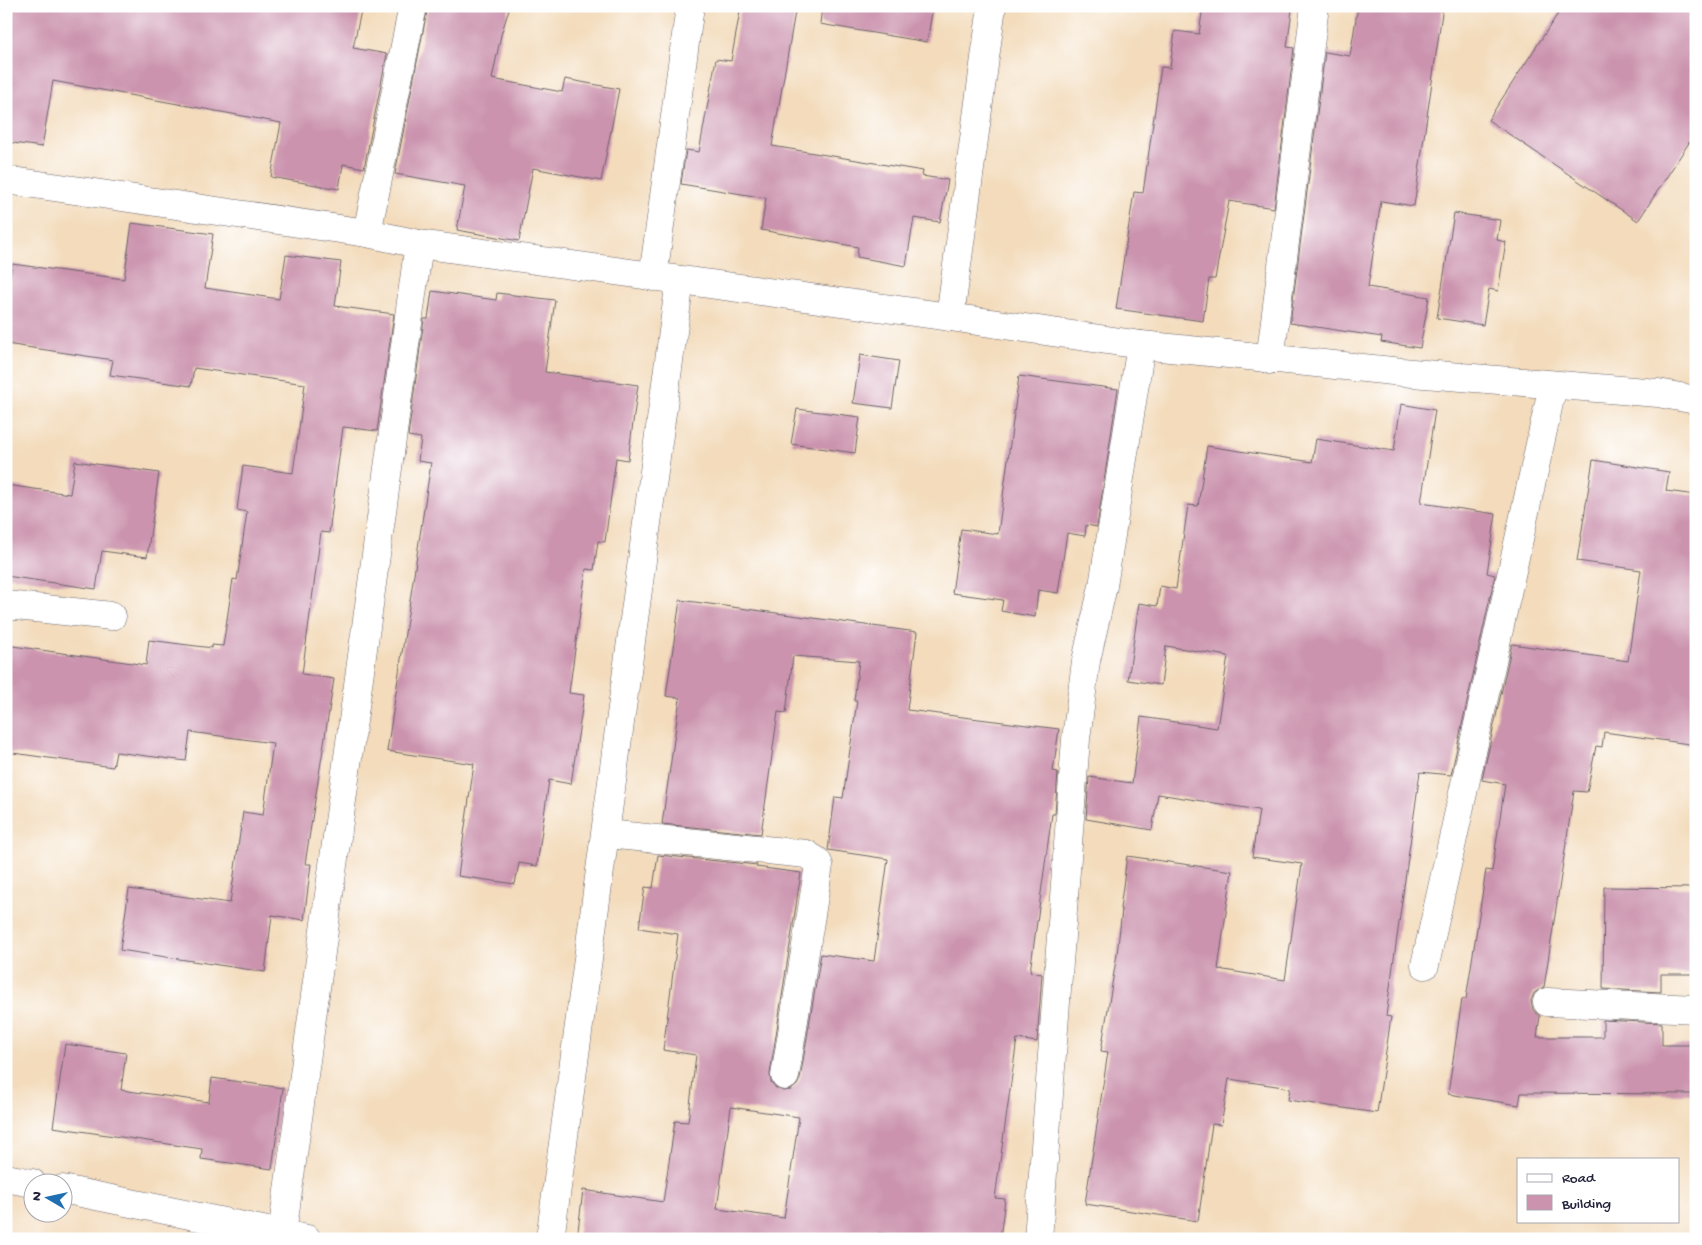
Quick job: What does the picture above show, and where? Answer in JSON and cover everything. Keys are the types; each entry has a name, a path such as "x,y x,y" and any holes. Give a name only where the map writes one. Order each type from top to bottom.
{"street":[{"path":"368,232 413,6"},
{"path":"653,277 690,6"},
{"path":"950,316 992,6"},
{"path":"1270,360 1315,6"},
{"path":"6,180 368,232 419,244 950,316 1141,345 1270,360 1658,393 1696,400"},
{"path":"72,1191 294,1236 419,244"},
{"path":"550,1239 607,834 680,280"},
{"path":"1038,1239 1076,739 1086,661 1103,586 1141,345"},
{"path":"1425,965 1553,385"},
{"path":"6,605 112,616"},
{"path":"607,834 806,854 817,861 819,865 785,1076"},
{"path":"1547,1002 1696,1009"},
{"path":"6,1178 22,1181"}],"building":[{"path":"6,6 362,6 353,48 387,54 364,168 343,164 339,189 271,177 281,123 53,81 42,147 6,142"},
{"path":"428,6 510,6 501,35 492,79 562,92 565,79 619,89 601,181 533,168 519,241 457,230 465,186 395,174"},
{"path":"741,6 796,6 772,146 923,171 922,176 948,180 940,222 914,218 906,266 857,257 858,247 761,230 766,198 681,184 686,150 699,152 716,59 731,61"},
{"path":"822,6 933,6 927,42 820,24"},
{"path":"1203,6 1268,6 1292,10 1287,47 1294,48 1274,208 1229,201 1215,279 1209,279 1203,321 1116,309 1134,192 1143,193 1161,67 1170,68 1175,31 1199,34"},
{"path":"1358,6 1443,6 1414,206 1381,201 1368,287 1429,297 1420,348 1381,342 1382,337 1290,323 1325,52 1350,56"},
{"path":"1563,6 1696,6 1696,132 1638,221 1488,120"},
{"path":"1454,213 1500,220 1497,240 1506,242 1498,291 1489,289 1483,325 1437,318"},
{"path":"132,223 213,234 205,288 279,299 286,255 341,262 335,306 394,314 377,431 343,427 329,533 321,532 302,674 334,679 305,864 311,864 304,920 272,915 265,972 120,950 129,889 230,903 243,812 263,815 273,743 190,732 186,761 116,752 113,767 6,752 6,645 146,665 149,640 212,648 212,645 223,646 233,579 237,580 247,512 237,510 243,466 293,473 305,384 194,368 191,386 110,375 113,360 6,344 6,305 12,264 124,279"},
{"path":"432,291 496,300 497,293 555,300 545,372 638,385 628,460 616,458 605,542 598,541 594,570 586,569 569,693 584,695 571,784 549,780 537,866 519,863 515,884 458,876 474,764 387,751 431,463 418,461 421,438 408,436 424,319 428,319"},
{"path":"860,355 899,361 892,408 853,403"},
{"path":"1019,376 1118,389 1097,527 1086,525 1085,536 1067,533 1058,593 1038,590 1035,617 1001,611 1003,600 952,593 961,529 998,534"},
{"path":"1401,404 1435,410 1421,503 1496,514 1487,573 1495,575 1451,775 1420,772 1386,1016 1391,1017 1377,1113 1288,1100 1290,1088 1229,1079 1221,1125 1212,1124 1198,1221 1085,1204 1108,1052 1101,1051 1117,954 1122,910 1120,909 1127,856 1232,871 1218,969 1285,980 1302,864 1252,857 1259,810 1158,794 1152,830 1086,819 1089,777 1132,783 1141,717 1217,728 1228,656 1166,646 1161,685 1128,680 1139,603 1157,606 1160,586 1176,589 1188,505 1198,506 1207,446 1312,462 1316,439 1394,451"},
{"path":"797,409 860,417 855,453 791,444"},
{"path":"1593,460 1669,472 1666,491 1696,495 1696,745 1604,732 1602,747 1596,746 1587,792 1574,791 1544,987 1534,993 1531,1001 1533,1010 1540,1016 1537,1037 1603,1037 1603,1020 1662,1023 1662,1045 1696,1045 1696,1094 1521,1093 1519,1105 1448,1094 1462,999 1466,999 1486,870 1492,871 1505,784 1482,780 1512,644 1628,661 1641,570 1577,561"},
{"path":"75,461 159,473 147,557 102,551 96,589 6,576 6,485 70,494"},
{"path":"680,600 917,632 907,710 1059,729 1053,771 1058,772 1055,814 1052,814 1030,972 1042,974 1037,1042 1017,1039 995,1198 1005,1199 1000,1239 917,1239 879,1233 878,1239 577,1239 583,1190 663,1202 675,1121 688,1122 696,1055 663,1050 678,934 639,928 645,887 653,888 658,855 757,865 756,867 801,873 770,1074 771,1082 776,1088 783,1091 791,1090 800,1079 821,954 874,961 888,859 828,850 835,797 843,798 857,701 854,701 859,661 793,656 786,713 778,712 761,834 662,824 680,698 666,696","holes":["731,1107 799,1117 784,1218 717,1209"]},
{"path":"1604,887 1696,888 1696,974 1661,974 1661,992 1603,989"},
{"path":"65,1044 126,1053 121,1090 209,1102 212,1078 283,1088 272,1169 201,1159 202,1149 53,1127"}]}
